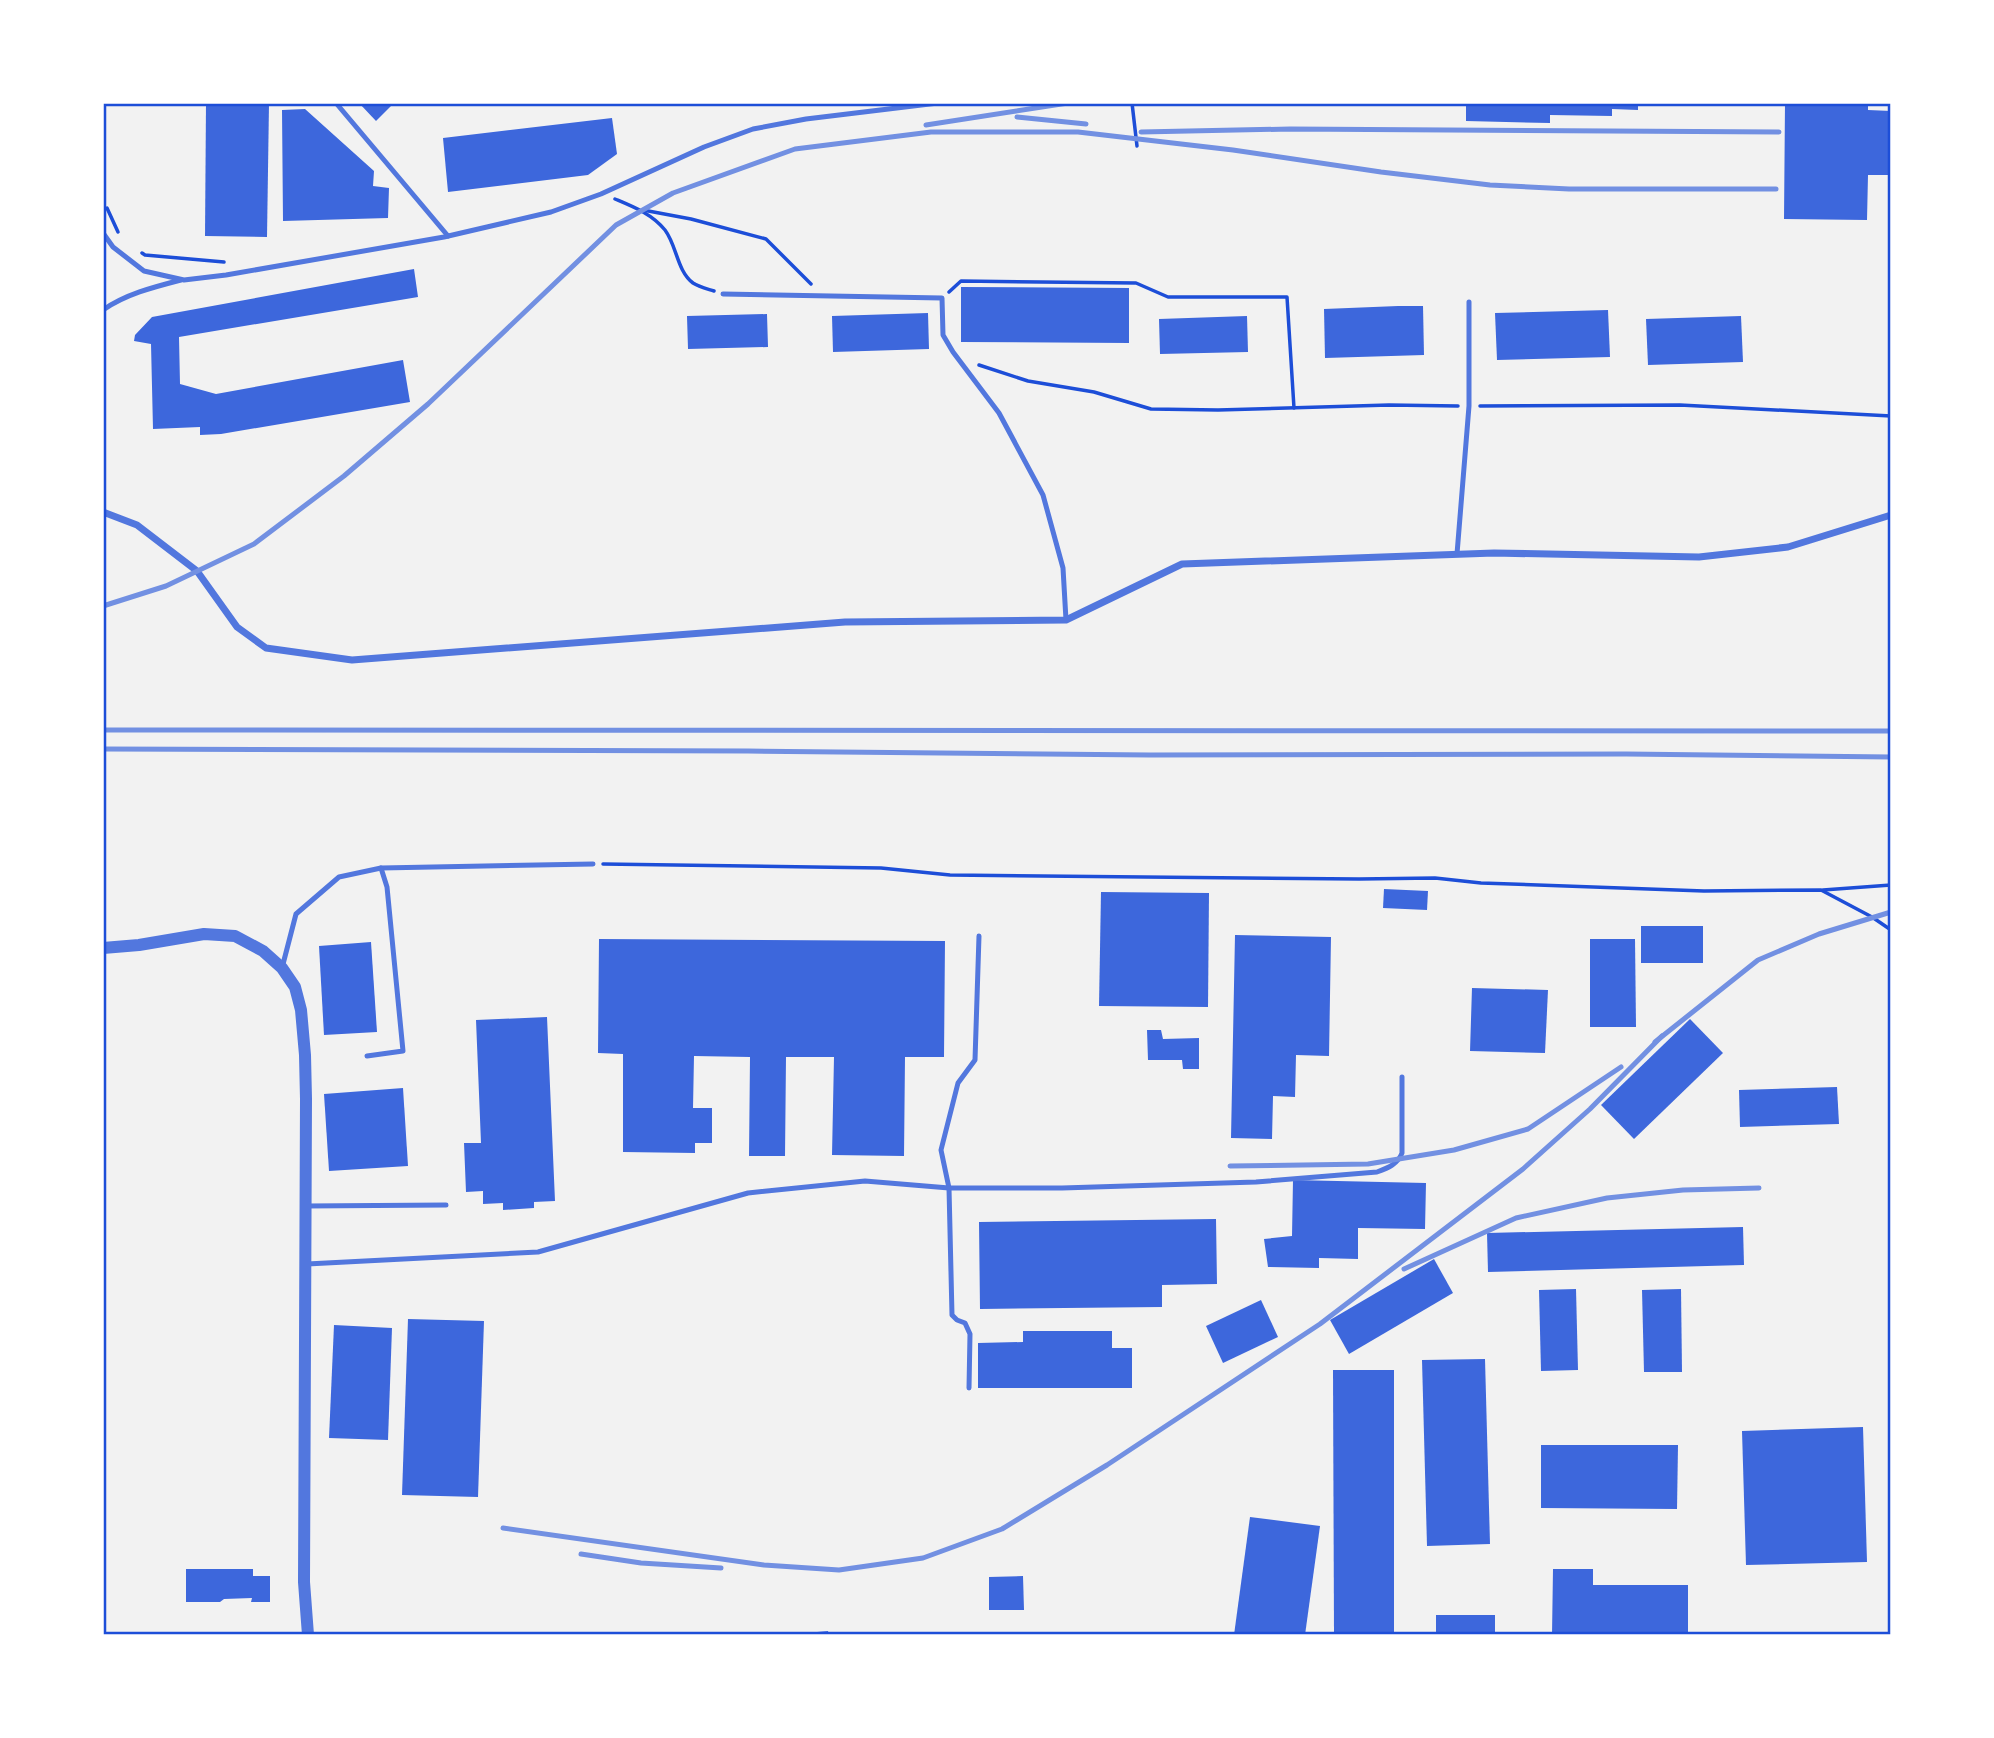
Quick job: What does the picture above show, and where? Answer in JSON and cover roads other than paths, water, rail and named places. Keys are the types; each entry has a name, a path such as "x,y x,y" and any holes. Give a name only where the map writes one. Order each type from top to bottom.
{"street":[{"path":"103,512 136,525 197,571 237,626 266,648 352,660 845,622 1066,620 1182,564 1494,553 1699,557 1787,547 1891,515"},
{"path":"103,948 204,934 235,936 263,951 282,968 295,987 301,1010 306,1100 304,1582 308,1635"}],"lane":[{"path":"336,103 448,236"},
{"path":"103,310 149,288 184,280 448,236 551,212 601,194 704,147 754,129 806,119 938,103"},
{"path":"103,233 113,247 144,271 184,280"},
{"path":"723,294 942,298 943,335 999,413 1043,495 1063,568 1066,620"},
{"path":"1457,554 1469,406 1469,302"},
{"path":"282,968 296,914 339,877 381,868 593,864"},
{"path":"368,1056 403,1051 387,887 381,868"},
{"path":"969,1388 970,1334 965,1323 952,1315 949,1188 941,1150 958,1083 975,1060 979,936"},
{"path":"304,1264 538,1252 748,1193 865,1181 949,1188 1062,1188 1256,1182 1377,1172 1390,1167 1400,1159 1402,1153 1402,1077"},
{"path":"305,1206 446,1205"}],"railway":[{"path":"926,125 1068,103"},
{"path":"1017,117 1086,124"},
{"path":"1141,132 1290,129 1779,132"},
{"path":"103,606 166,586 254,544 344,476 428,404 616,225 673,193 795,149 931,132 1078,132 1490,185 1569,189 1776,189"},
{"path":"103,730 1891,731"},
{"path":"103,749 1891,757"},
{"path":"1655,1042 1758,960 1819,934 1891,912"},
{"path":"503,1528 764,1565 839,1570 923,1558 1002,1529 1107,1465 1320,1324 1523,1169 1590,1109 1662,1036"},
{"path":"1230,1166 1368,1164 1454,1150 1528,1129 1621,1067"},
{"path":"1404,1269 1516,1218 1607,1198 1683,1190 1759,1188"},
{"path":"581,1554 641,1563 721,1568"}]}
